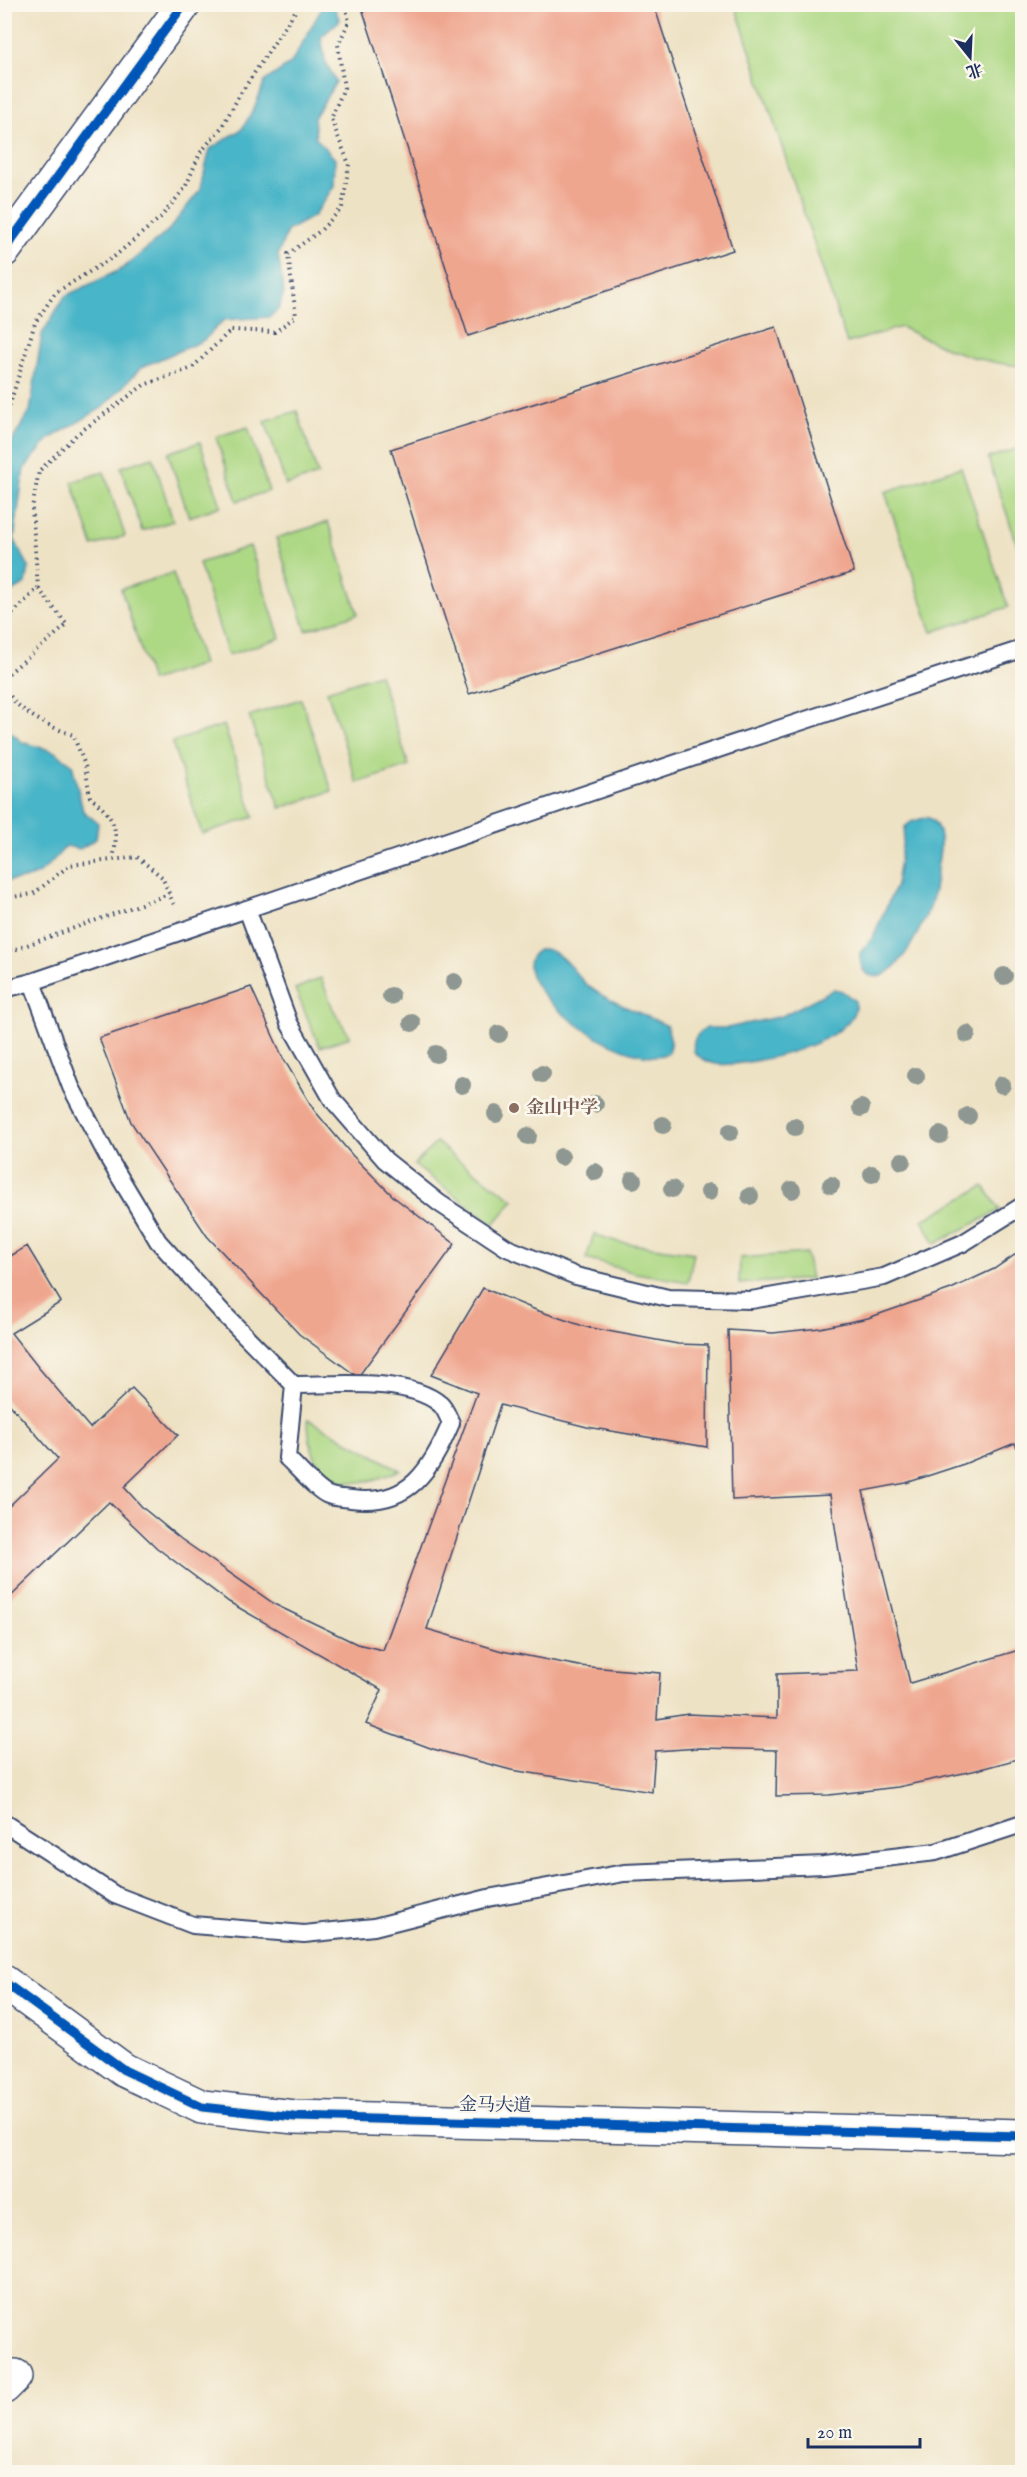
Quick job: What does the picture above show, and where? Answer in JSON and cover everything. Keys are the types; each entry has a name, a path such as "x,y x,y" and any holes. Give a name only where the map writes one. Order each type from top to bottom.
{"street":[{"path":"4,250 184,4"},
{"name":"金马大道","path":"4,1982 124,2070 202,2107 295,2117 1023,2136"}],"lane":[{"path":"4,989 32,982 711,751 1023,649"},
{"path":"247,909 289,1023 332,1099 385,1160 439,1203 507,1248 576,1276 668,1298 751,1300 884,1277 963,1243 1023,1206"},
{"path":"32,982 71,1087 110,1161 158,1241 224,1314 294,1385 383,1386 416,1391 440,1404 452,1423 435,1460 422,1477 403,1492 370,1502 327,1495 287,1458 294,1385"},
{"path":"4,1823 115,1895 193,1925 303,1934 374,1927 488,1898 624,1873 824,1865 936,1852 1023,1824"}],"path":[{"path":"4,423 35,323 55,293 115,256 167,210 185,188 200,153 221,128 241,93 300,4"},
{"path":"4,677 68,625 38,588 32,508 39,471 76,435 144,385 192,368 231,330 275,332 296,316 288,254 320,231 342,208 349,164 331,119 344,88 338,45 350,22 345,4"},
{"path":"4,622 38,588"},
{"path":"4,686 8,694 43,724 73,735 85,765 90,797 109,813 118,839 113,858"},
{"path":"4,898 33,894 70,865 113,858 137,857 162,877 185,930"},
{"path":"4,950 16,948 169,894"}],"green space":[{"path":"735,5 1022,5 1022,366 974,358 901,327 847,343"},
{"path":"297,411 318,475 286,485 265,421"},
{"path":"248,427 269,491 237,501 216,437"},
{"path":"200,442 221,506 189,517 168,453"},
{"path":"1022,447 1022,559 988,458"},
{"path":"153,457 173,521 142,531 121,467"},
{"path":"961,467 1008,607 932,632 885,492"},
{"path":"104,472 125,536 93,546 72,482"},
{"path":"328,522 358,614 306,630 276,538"},
{"path":"250,546 280,638 228,655 199,563"},
{"path":"173,573 203,664 151,681 121,589"},
{"path":"379,674 409,766 357,783 327,691"},
{"path":"301,699 332,791 280,808 249,716"},
{"path":"224,725 254,817 202,834 172,742"},
{"path":"321,978 333,1009 350,1037 320,1047 295,989"},
{"path":"437,1142 514,1200 494,1224 414,1165"},
{"path":"984,1186 1000,1210 935,1244 923,1220"},
{"path":"594,1234 618,1242 694,1253 688,1282 636,1273 586,1259"},
{"path":"806,1253 811,1279 739,1284 740,1258"},
{"path":"308,1419 400,1470 363,1482 348,1482 334,1478 324,1470 315,1457 310,1441"}],"water":[{"path":"333,5 340,20 321,37 325,60 336,82 314,118 316,138 335,159 334,186 314,216 287,231 278,255 284,293 278,310 269,317 224,320 204,340 142,367 102,408 49,439 24,469 14,539 29,567 26,584 5,596 5,445 11,443 30,411 42,334 65,296 122,269 167,232 200,190 210,149 242,129 254,109 265,81 291,63 322,8"},
{"path":"5,727 22,742 53,751 72,764 83,811 98,823 96,839 80,849 66,846 34,876 5,881"},
{"path":"927,817 936,825 940,837 932,900 924,921 900,960 882,976 868,975 863,970 860,953 873,937 896,885 905,827 911,822"},
{"path":"541,949 560,957 596,992 667,1026 671,1041 668,1053 648,1056 623,1049 595,1036 569,1018 547,998 533,979 530,962"},
{"path":"834,989 842,991 855,1001 853,1016 841,1029 822,1040 775,1057 752,1062 716,1064 695,1054 693,1046 695,1039 705,1028 727,1028 782,1016"}],"building":[{"path":"361,5 654,5 733,250 468,336"},
{"path":"776,327 854,572 469,694 391,449"},
{"path":"251,987 283,1058 314,1110 352,1155 395,1198 455,1244 358,1377 299,1334 207,1236 131,1122 99,1038"},
{"path":"27,1246 61,1302 11,1333 38,1367 90,1428 132,1388 178,1435 124,1487 143,1508 181,1539 276,1605 357,1644 383,1650 477,1393 431,1375 483,1288 536,1310 586,1327 678,1344 708,1345 707,1447 587,1427 500,1405 427,1629 502,1651 579,1666 660,1673 657,1719 688,1714 777,1718 777,1674 858,1671 830,1495 732,1500 728,1330 773,1333 820,1328 868,1318 951,1289 994,1269 1022,1250 1022,1461 1015,1443 964,1464 906,1483 863,1491 910,1683 1022,1649 1022,1758 898,1787 829,1795 776,1796 777,1750 700,1748 655,1751 652,1792 511,1770 433,1749 366,1724 382,1690 229,1602 157,1548 109,1502 4,1603 4,1511 58,1459 4,1398 4,1260"}],"cycle path":[{"path":"4,250 184,4"},
{"path":"4,1982 124,2070 202,2107 295,2117 1022,2136"}],"place":[{"name":"金山中学","path":"514,1108"}]}
